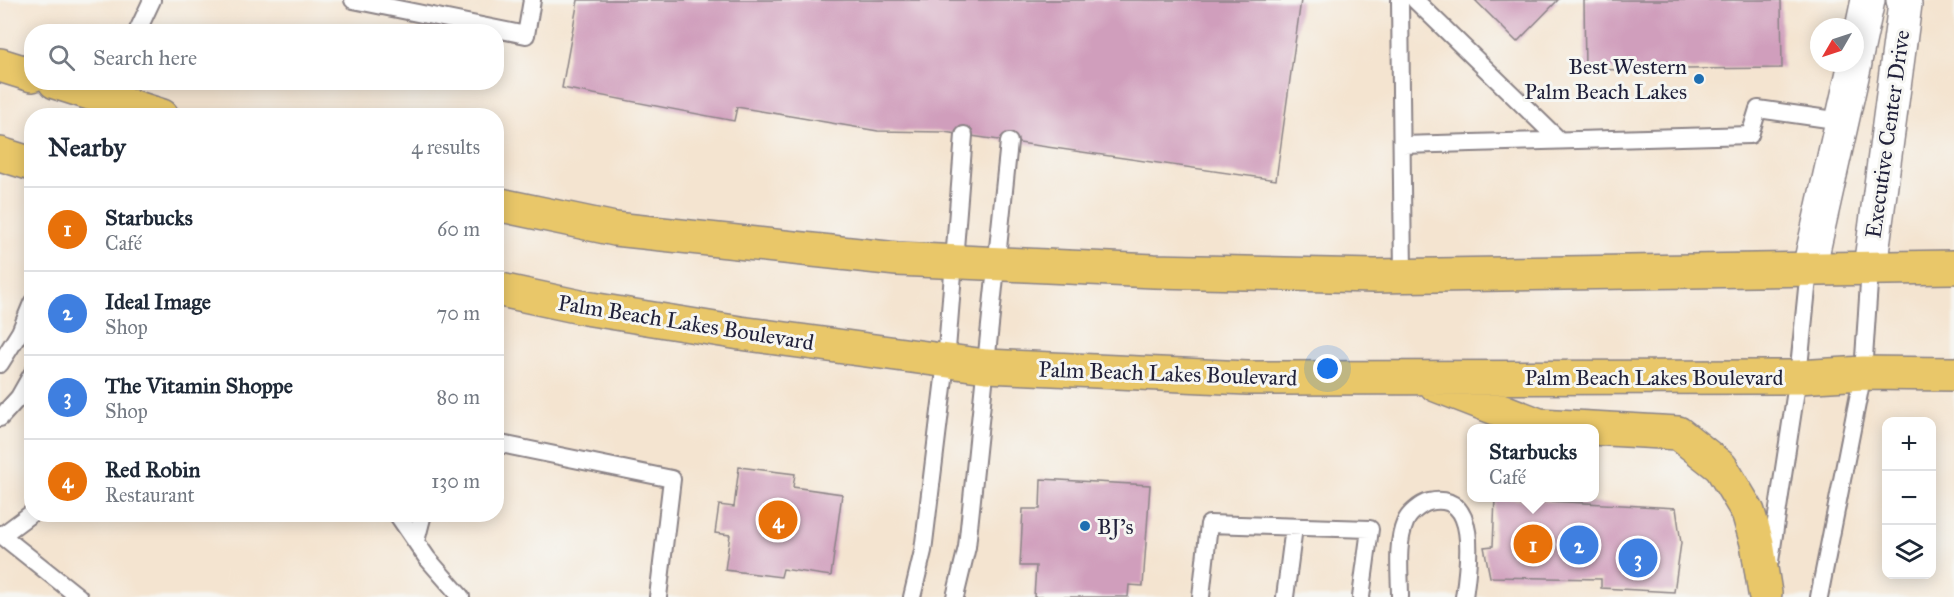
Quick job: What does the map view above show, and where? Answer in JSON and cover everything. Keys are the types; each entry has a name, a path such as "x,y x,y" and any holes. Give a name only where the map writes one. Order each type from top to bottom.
{"main road":[{"path":"0,65 24,72"},
{"path":"117,92 147,108"},
{"path":"0,154 24,162"},
{"path":"504,206 615,229 897,259 1154,271 1403,275 1954,267"},
{"name":"Palm Beach Lakes Boulevard","path":"504,291 585,308 986,366 1247,378 1798,377 1863,373 1954,374"},
{"path":"1417,378 1536,424"},
{"path":"1599,428 1678,433 1721,467 1748,512 1757,543 1765,595"}],"street":[{"name":"Executive Center Drive","path":"1864,19 1868,0"},
{"name":"Executive Center Drive","path":"1870,268 1905,4 1903,0"},
{"name":"Executive Center Drive","path":"1809,269 1853,72"}],"lane":[{"path":"141,24 152,0"},
{"path":"353,0 472,24"},
{"path":"504,31 526,35 532,0"},
{"path":"1400,0 1403,275"},
{"path":"1415,0 1559,140"},
{"path":"1402,145 1750,135 1758,109 1842,121"},
{"path":"912,597 923,551 946,362 964,135"},
{"path":"955,597 967,547 1010,142"},
{"path":"1819,597 1863,373 1870,268"},
{"path":"1765,595 1798,377 1809,269"},
{"path":"0,364 24,323"},
{"path":"0,418 24,388"},
{"path":"504,445 672,479 658,597"},
{"path":"1400,597 1401,535 1406,520 1428,502 1443,501 1458,509 1466,521 1469,536 1464,597"},
{"path":"24,519 1,535 79,597"},
{"path":"402,522 461,597"},
{"path":"416,541 421,522"},
{"path":"1201,597 1209,524 1370,529 1361,597"},
{"path":"1286,597 1294,527"}],"building":[{"path":"578,0 1301,0 1276,180 944,132 878,131 737,107 734,121 562,88"},
{"path":"1475,0 1558,0 1517,42"},
{"path":"1584,0 1781,0 1782,68 1585,70"},
{"path":"739,467 795,474 793,487 842,494 831,576 783,569 781,577 725,570 730,535 715,533 719,505 734,507"},
{"name":"BJ's","path":"1041,479 1150,485 1143,586 1129,585 1128,597 1034,597 1036,566 1020,566 1023,509 1040,509"},
{"path":"1495,502 1567,502 1676,508 1681,543 1674,592 1601,588 1601,579 1490,577 1484,547 1493,546"}],"place":[{"name":"Best Western Palm Beach Lakes","path":"1699,79"},
{"name":"Red Robin","path":"778,520"},
{"name":"BJ's","path":"1085,526"},
{"name":"Starbucks","path":"1533,544"},
{"name":"Ideal Image","path":"1579,545"},
{"name":"The Vitamin Shoppe","path":"1638,558"}]}
